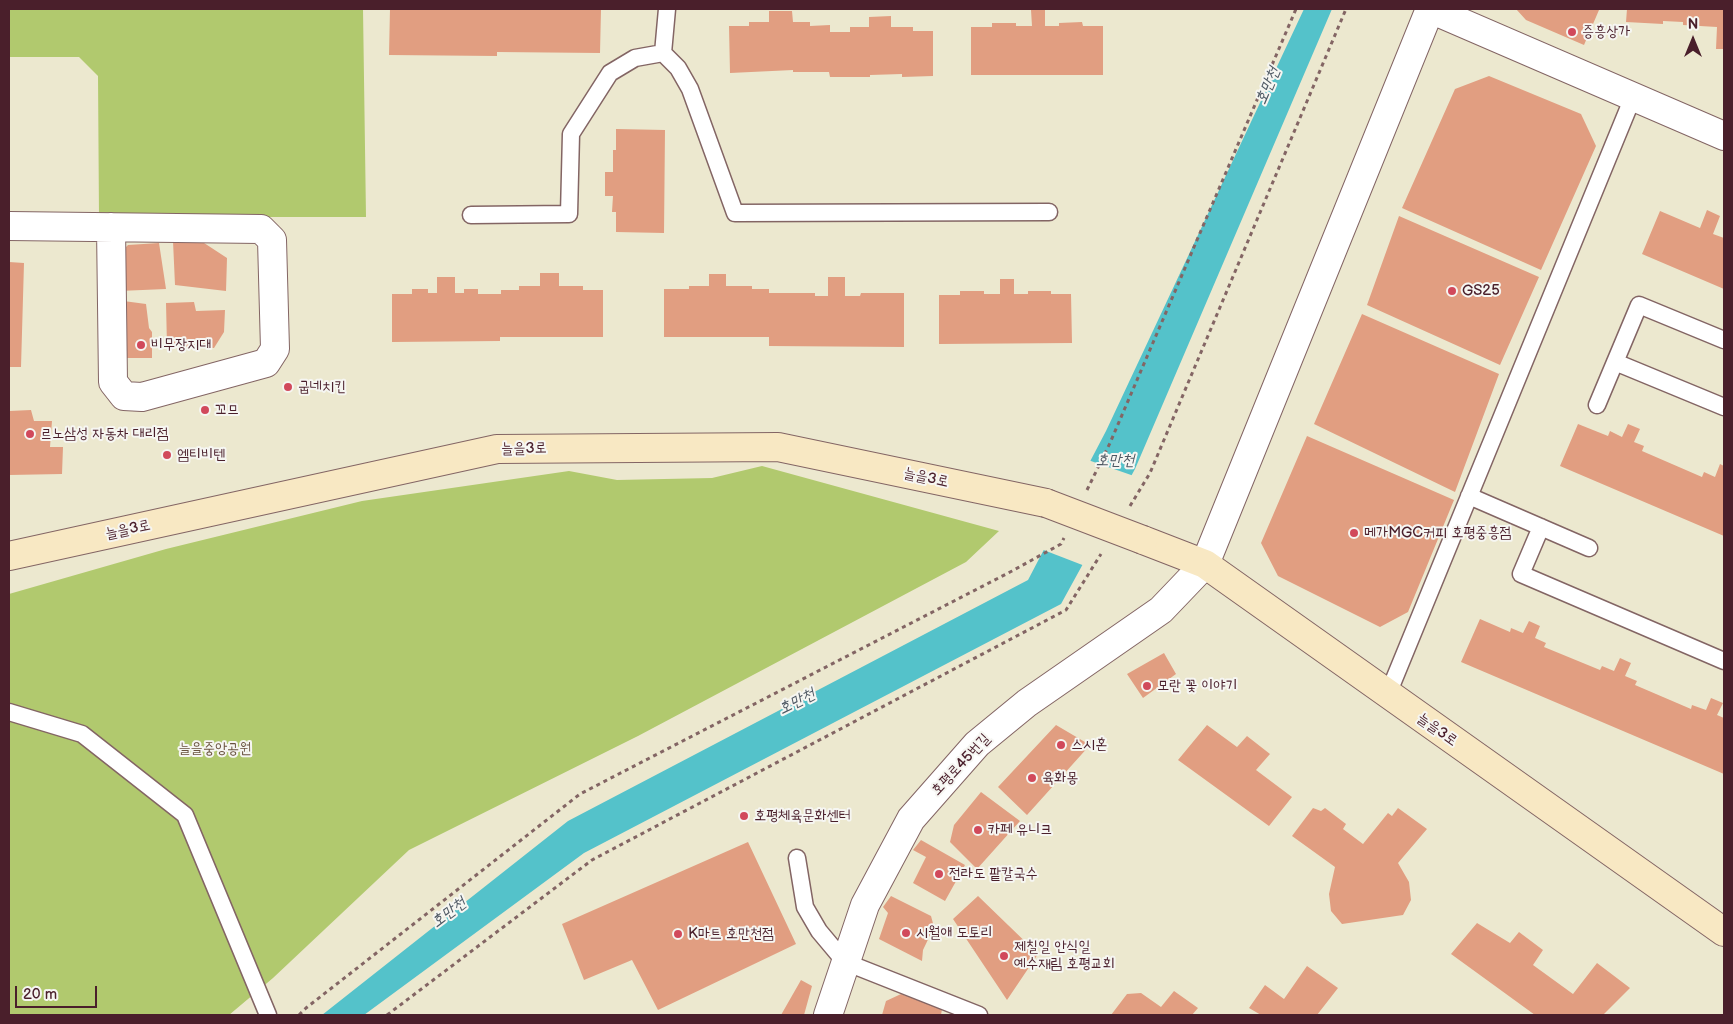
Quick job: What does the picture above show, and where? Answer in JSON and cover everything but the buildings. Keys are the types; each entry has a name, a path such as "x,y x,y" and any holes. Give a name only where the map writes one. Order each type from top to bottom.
{"street":[{"path":"1204,564 1430,9 1724,136"},
{"path":"9,226 261,228 272,240 275,349 266,364 142,397 124,396 114,382 111,227"},
{"name":"늘을3로","path":"9,556 497,449 778,447 1046,502 1204,564 1724,932"},
{"name":"호평로45번길","path":"828,1015 865,905 911,818 977,744 1027,703 1161,610 1204,564"}],"lane":[{"path":"663,53 667,9"},
{"path":"663,53 678,68 690,89 736,213 1049,212"},
{"path":"470,215 569,214 571,134 610,73 636,58 663,53"},
{"path":"1388,694 1633,97"},
{"path":"1597,404 1639,305 1724,340"},
{"path":"1615,362 1724,407"},
{"path":"1469,496 1590,548"},
{"path":"1541,527 1521,574 1724,660"},
{"path":"9,712 82,734 185,815 268,1015"},
{"path":"797,858 806,906 819,931 845,962 979,1015"}],"path":[{"path":"1086,494 1110,443 1296,9"},
{"path":"1126,513 1150,473 1346,9"},
{"path":"299,1015 580,794 1012,571 1061,544 1065,536"},
{"path":"387,1015 592,860 1066,610 1101,554"}],"green space":[{"path":"9,9 363,9 366,217 99,217 98,76 79,57 9,57"},
{"name":"늘을중앙공원","path":"762,466 999,531 966,562 638,736 409,850 273,978 229,1015 9,1015 9,594 166,549 362,501 569,471 617,480 712,478"}],"water":[{"name":"호만천","path":"1304,9 1332,9 1135,469 1061,604 584,853 364,1015 322,1015 568,821 1028,580 1106,431"}],"pier":[{"path":"1088,460 1134,476 1085,566 1041,549"}],"place":[{"name":"증흥상가","path":"1572,32"},
{"name":"GS25","path":"1452,291"},
{"name":"비무장지대","path":"141,345"},
{"name":"굽네치킨","path":"288,387"},
{"name":"꼬므","path":"205,410"},
{"name":"르노삼성 자동차 대리점","path":"30,434"},
{"name":"엠티비텐","path":"167,455"},
{"name":"메가MGC커피 호평중흥점","path":"1354,533"},
{"name":"모란 꽃 이야기","path":"1147,686"},
{"name":"스시혼","path":"1061,745"},
{"name":"육화몽","path":"1032,778"},
{"name":"호평체육문화센터","path":"744,816"},
{"name":"카페 유니크","path":"978,830"},
{"name":"전라도 팥칼국수","path":"939,874"},
{"name":"시월애 도토리","path":"906,933"},
{"name":"K마트 호만천점","path":"678,934"},
{"name":"제칠일 안식일 예수재림 호평교회","path":"1004,956"}]}
